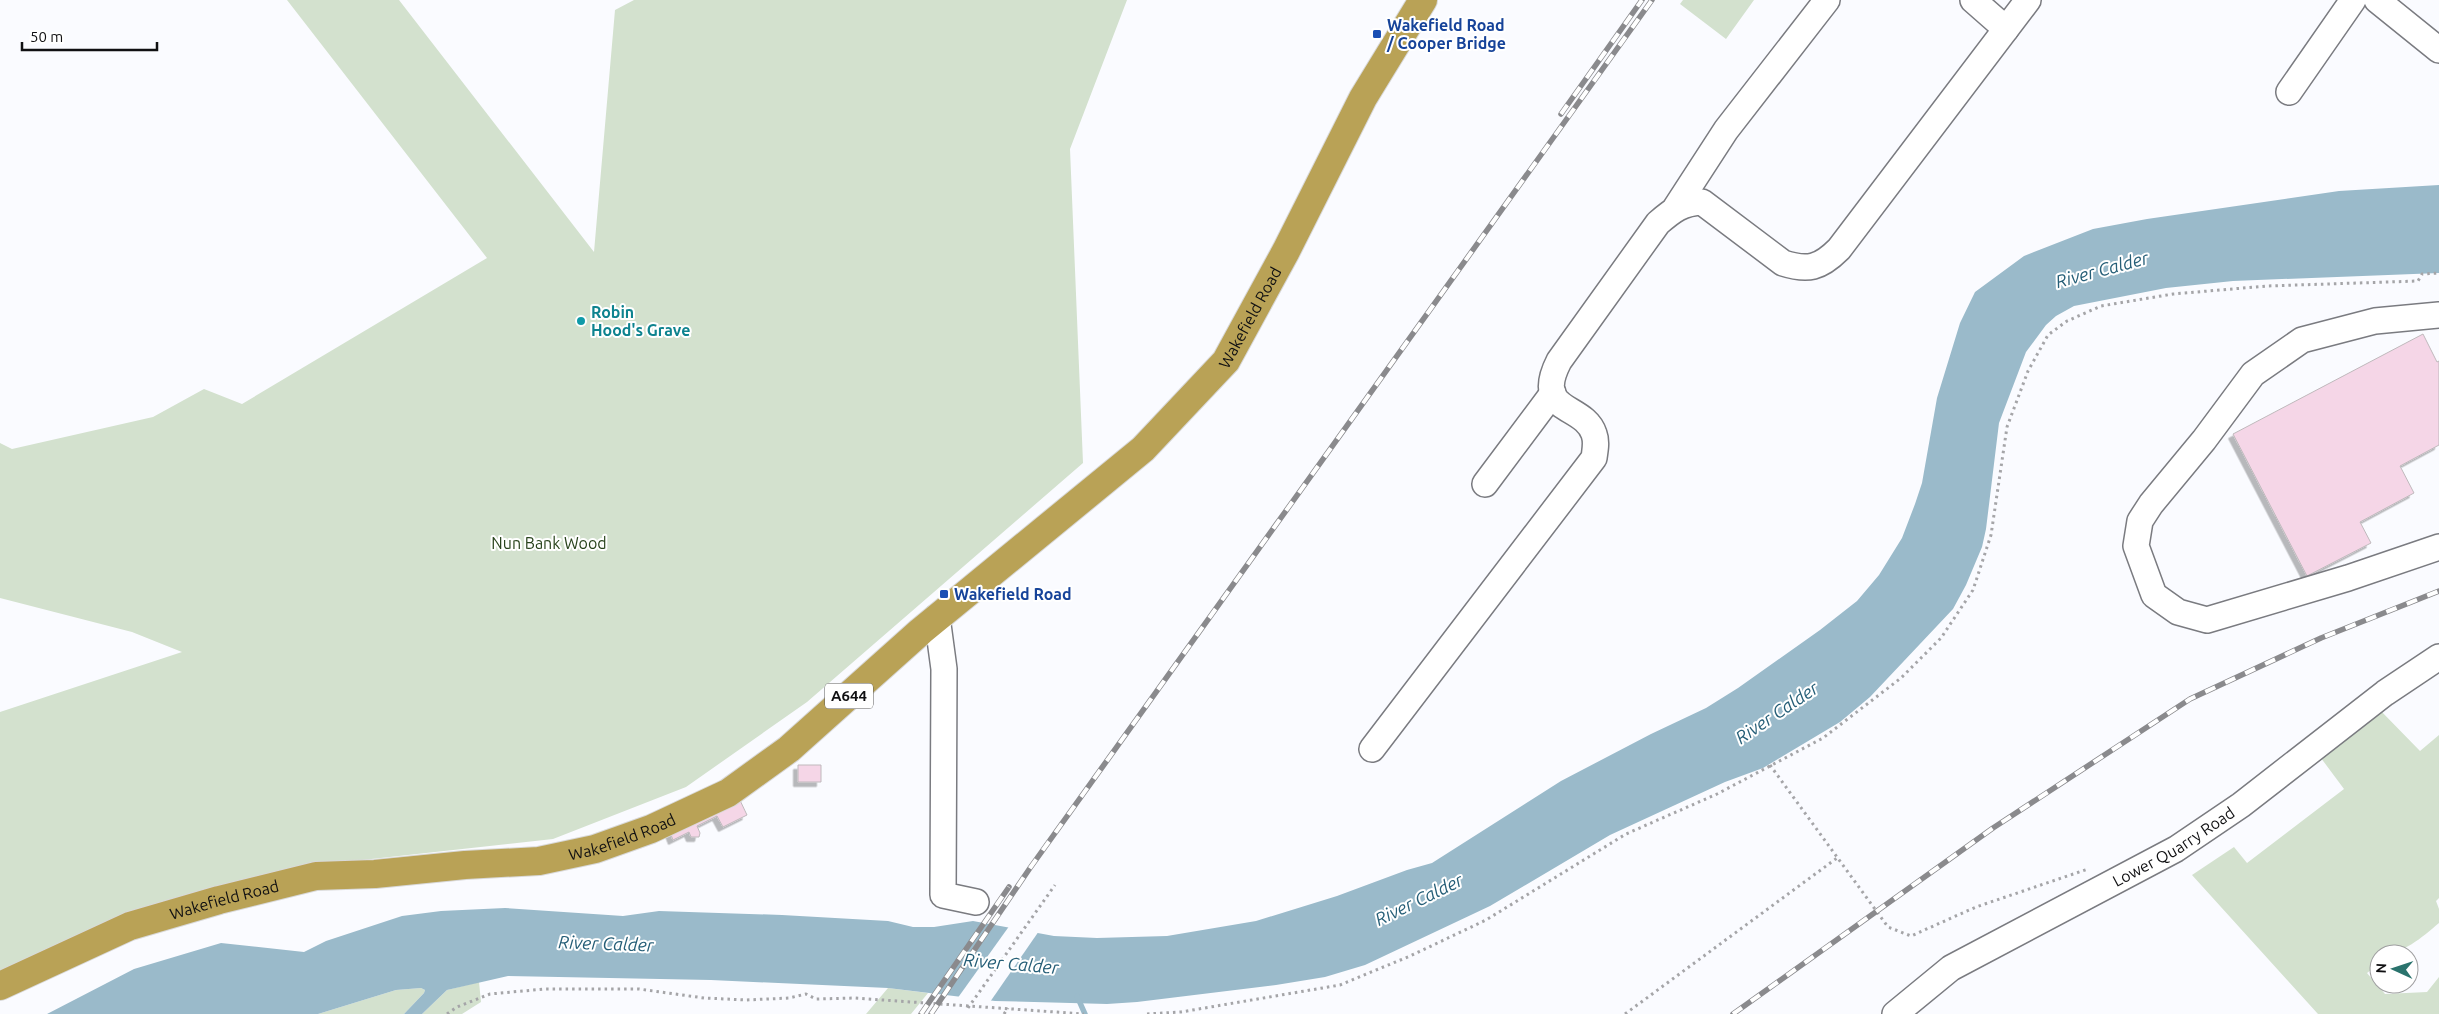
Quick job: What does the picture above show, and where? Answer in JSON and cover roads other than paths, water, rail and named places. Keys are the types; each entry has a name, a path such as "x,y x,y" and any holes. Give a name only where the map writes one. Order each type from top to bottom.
{"highway":[{"name":"Wakefield Road","path":"0,986 130,926 219,900 316,876 375,874 465,865 539,861 595,849 651,830 728,793 789,749 938,617 1143,448 1226,361 1286,251 1363,98 1423,0"}],"street":[{"path":"1372,749 1594,458 1596,444 1594,433 1588,425 1554,399 1551,386 1553,372 1559,361 1658,223 1676,207 1726,130 1827,0"},
{"path":"1973,0 2006,29"},
{"path":"1676,207 1688,203 1702,202 1783,263 1798,268 1815,267 1822,263 1839,250 2028,0"},
{"path":"2290,92 2353,0"},
{"path":"2377,0 2439,50"},
{"path":"2439,315 2375,321 2302,340 2253,374 2204,440 2151,504 2140,522 2136,546 2154,596 2178,612 2207,620 2348,578 2439,547"},
{"path":"1486,484 1553,393"},
{"path":"938,617 944,669 943,895 976,902"},
{"name":"Lower Quarry Road","path":"1895,1014 1951,968 2176,849 2241,804 2385,693 2439,657"}],"water":[{"name":"River Calder","path":"2439,185 2439,273 2233,281 2166,288 2074,306 2056,316 2046,325 2026,352 1999,423 1986,529 1982,547 1966,585 1953,609 1870,697 1840,722 1763,768 1725,782 1610,835 1490,906 1365,965 1325,977 1276,985 1107,1004 995,1001 888,988 711,980 508,976 447,990 422,1014 404,1014 424,993 425,990 421,988 396,990 318,1014 47,1014 134,969 221,943 304,952 326,941 402,916 441,911 505,908 623,916 659,911 782,915 888,921 913,927 934,927 973,921 1054,936 1097,938 1167,936 1256,921 1337,896 1407,870 1432,863 1561,781 1651,734 1706,708 1738,688 1820,630 1857,601 1879,575 1902,538 1915,504 1922,483 1937,398 1960,323 1975,292 2024,256 2093,229 2147,219 2339,191"}],"waterway":[{"path":"1077,996 1085,1014"}],"railway":[{"path":"1561,114 1642,0"},
{"path":"931,1014 1030,868 1652,0"},
{"path":"1733,1014 1993,828 2190,699 2321,638 2439,591"},
{"path":"921,1014 1009,887"}],"place":[{"name":"Wakefield Road / Cooper Bridge","path":"1377,34"},
{"name":"Robin Hood's Grave","path":"581,321"},
{"name":"Wakefield Road","path":"944,594"}],"park label":[{"name":"Nun Bank Wood","path":"549,543"}]}
